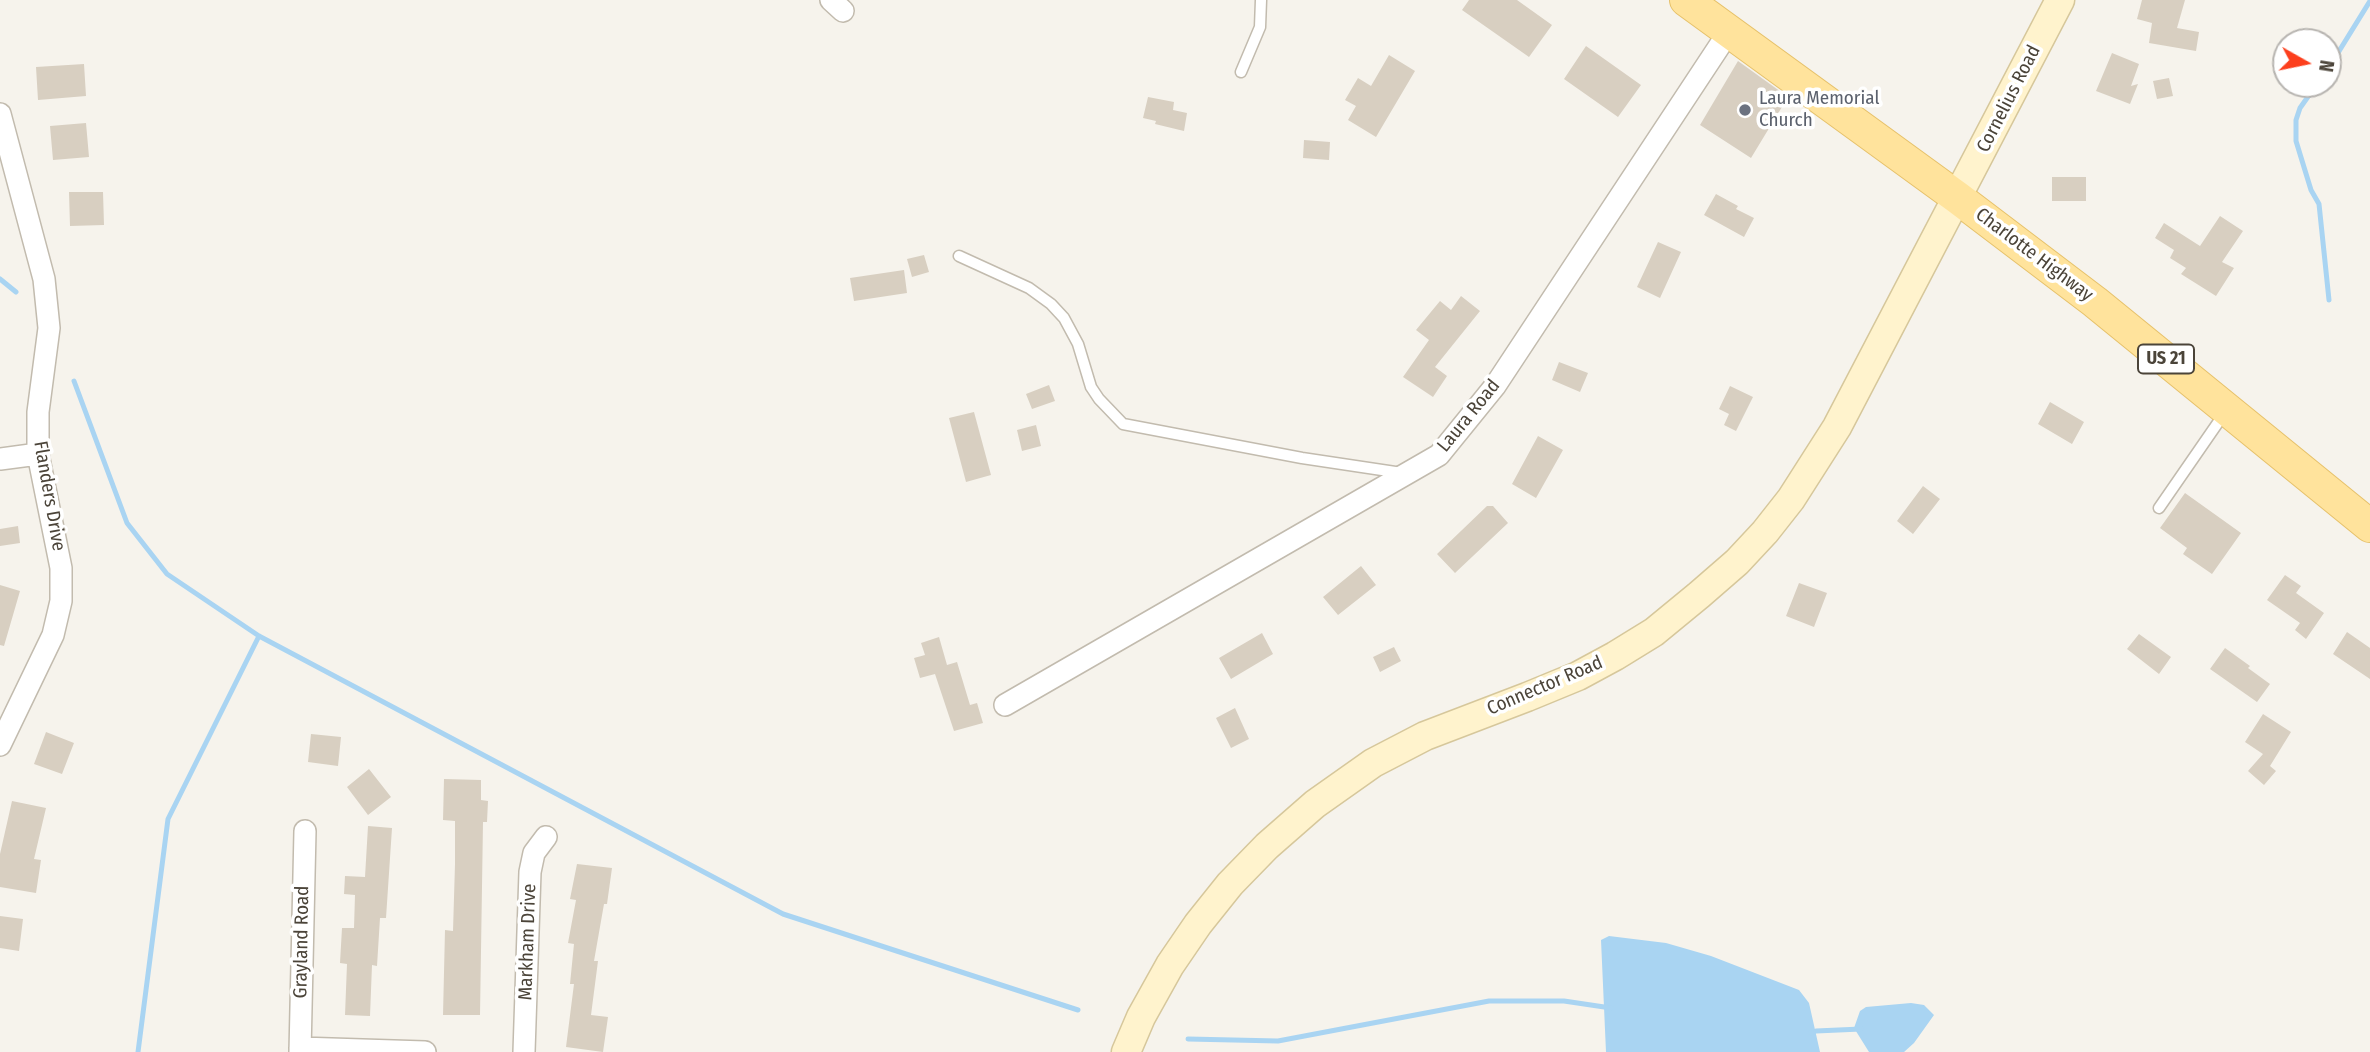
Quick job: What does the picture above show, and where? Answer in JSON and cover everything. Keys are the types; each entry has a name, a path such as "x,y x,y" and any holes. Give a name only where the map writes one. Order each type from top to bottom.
{"main road":[{"name":"Charlotte Highway","path":"1686,0 1958,198 2095,302 2370,526"}],"street":[{"name":"Cornelius Road","path":"1958,198 2060,0"},
{"name":"Laura Road","path":"1005,705 1439,456 1495,386 1730,30"},
{"name":"Flanders Drive","path":"0,114 45,290 49,328 37,412 38,454 61,568 61,601 53,635 0,745"},
{"name":"Connector Road","path":"1126,1052 1158,986 1198,924 1258,855 1315,804 1373,763 1424,736 1578,676 1615,656 1654,632 1737,562 1791,499 1830,439 1958,198"},
{"path":"0,459 38,454"},
{"name":"Grayland Road","path":"300,1050 305,831"},
{"name":"Markham Drive","path":"524,1052 530,872 534,853 546,837"},
{"path":"300,1050 425,1052"}],"lane":[{"path":"1241,72 1260,27 1261,0"},
{"path":"959,256 1029,289 1051,304 1063,318 1078,344 1091,387 1123,424 1302,458 1408,473"},
{"path":"2159,508 2228,409"}],"water":[{"path":"1609,936 1666,943 1711,956 1799,990 1809,1003 1820,1052 1606,1052 1601,940"},
{"path":"1911,1003 1924,1005 1934,1015 1914,1043 1904,1052 1869,1052 1854,1028 1860,1011 1866,1007"}],"building":[{"path":"1469,0 1517,0 1552,25 1529,57 1462,10"},
{"path":"2142,0 2185,0 2177,28 2199,32 2196,51 2149,43 2152,23 2137,19"},
{"path":"1586,46 1641,85 1618,117 1564,79"},
{"path":"2112,53 2139,64 2131,86 2138,84 2130,104 2096,91"},
{"path":"1389,55 1415,71 1376,137 1348,120 1356,106 1345,100 1358,78 1371,86"},
{"name":"Laura Memorial Church","path":"1738,61 1788,97 1751,158 1700,125"},
{"path":"84,64 86,96 38,100 36,67"},
{"path":"2169,78 2173,96 2157,99 2153,81"},
{"path":"1148,97 1174,102 1173,110 1187,113 1184,131 1143,118"},
{"path":"86,123 89,157 53,160 50,126"},
{"path":"1304,140 1330,142 1329,160 1303,158"},
{"path":"2052,177 2086,177 2086,201 2052,201"},
{"path":"69,192 103,192 104,225 70,226"},
{"path":"1716,194 1754,218 1744,237 1704,215"},
{"path":"2220,216 2243,231 2222,262 2234,268 2216,296 2181,274 2186,268 2170,258 2174,250 2155,238 2164,223 2200,246"},
{"path":"1658,242 1681,252 1660,298 1637,287"},
{"path":"924,255 929,272 912,277 907,259"},
{"path":"904,270 907,293 854,301 850,278"},
{"path":"1461,296 1480,311 1435,367 1447,376 1433,397 1403,377 1429,340 1416,330 1440,301 1451,310"},
{"path":"1559,362 1588,373 1580,392 1552,380"},
{"path":"1049,385 1055,401 1032,409 1026,394"},
{"path":"1730,386 1753,397 1736,431 1724,425 1729,414 1719,409"},
{"path":"2050,402 2084,422 2072,444 2038,424"},
{"path":"974,412 991,475 966,482 949,418"},
{"path":"1036,425 1041,446 1022,451 1017,430"},
{"path":"1538,436 1563,450 1536,498 1512,484"},
{"path":"1923,486 1940,499 1913,534 1897,521"},
{"path":"2185,493 2241,533 2212,574 2183,554 2187,548 2160,528"},
{"path":"1487,506 1493,506 1508,523 1455,573 1437,554"},
{"path":"18,526 20,543 0,546 0,529"},
{"path":"1361,566 1376,585 1338,615 1323,597"},
{"path":"2285,575 2301,586 2296,593 2324,613 2306,639 2295,630 2300,623 2267,600"},
{"path":"1799,583 1827,593 1814,627 1786,616"},
{"path":"0,585 20,591 4,646 0,645"},
{"path":"2347,632 2370,648 2370,679 2333,654"},
{"path":"1262,633 1273,654 1231,679 1219,658"},
{"path":"2139,634 2171,657 2159,674 2127,649"},
{"path":"939,637 947,665 957,662 970,705 977,703 983,723 954,731 935,674 920,678 914,658 925,655 921,643"},
{"path":"1394,647 1401,661 1380,672 1373,657"},
{"path":"2225,648 2270,684 2257,702 2210,669"},
{"path":"1235,708 1249,739 1231,748 1216,718"},
{"path":"2263,714 2291,732 2270,766 2276,771 2264,785 2248,771 2263,754 2245,742"},
{"path":"46,732 74,743 62,774 34,764"},
{"path":"311,734 341,737 338,766 308,762"},
{"path":"369,769 391,797 368,815 347,787"},
{"path":"444,779 481,780 481,800 488,801 487,822 483,822 480,1015 443,1015 445,930 453,931 455,864 455,821 443,820"},
{"path":"12,801 46,808 34,859 41,860 36,893 0,887 0,854"},
{"path":"368,826 392,828 386,918 380,918 377,966 372,965 370,1016 345,1015 347,964 340,963 342,928 354,928 355,895 344,894 345,876 365,877"},
{"path":"577,864 612,868 594,961 598,961 591,1015 608,1017 603,1052 566,1047 574,984 570,984 574,944 568,943 576,900 570,899"},
{"path":"0,916 23,919 19,951 0,948"}],"waterway":[{"path":"2342,46 2370,1"},
{"path":"2307,98 2296,120 2296,141 2311,190 2319,204 2329,300"},
{"path":"0,279 16,292"},
{"path":"74,381 127,523 167,574 259,636 783,914 1078,1010"},
{"path":"138,1052 168,819 259,636"},
{"path":"1188,1039 1278,1041 1489,1001 1564,1001 1611,1008"},
{"path":"1811,1033 1861,1029"}],"place":[{"name":"Laura Memorial Church","path":"1745,110"}]}
